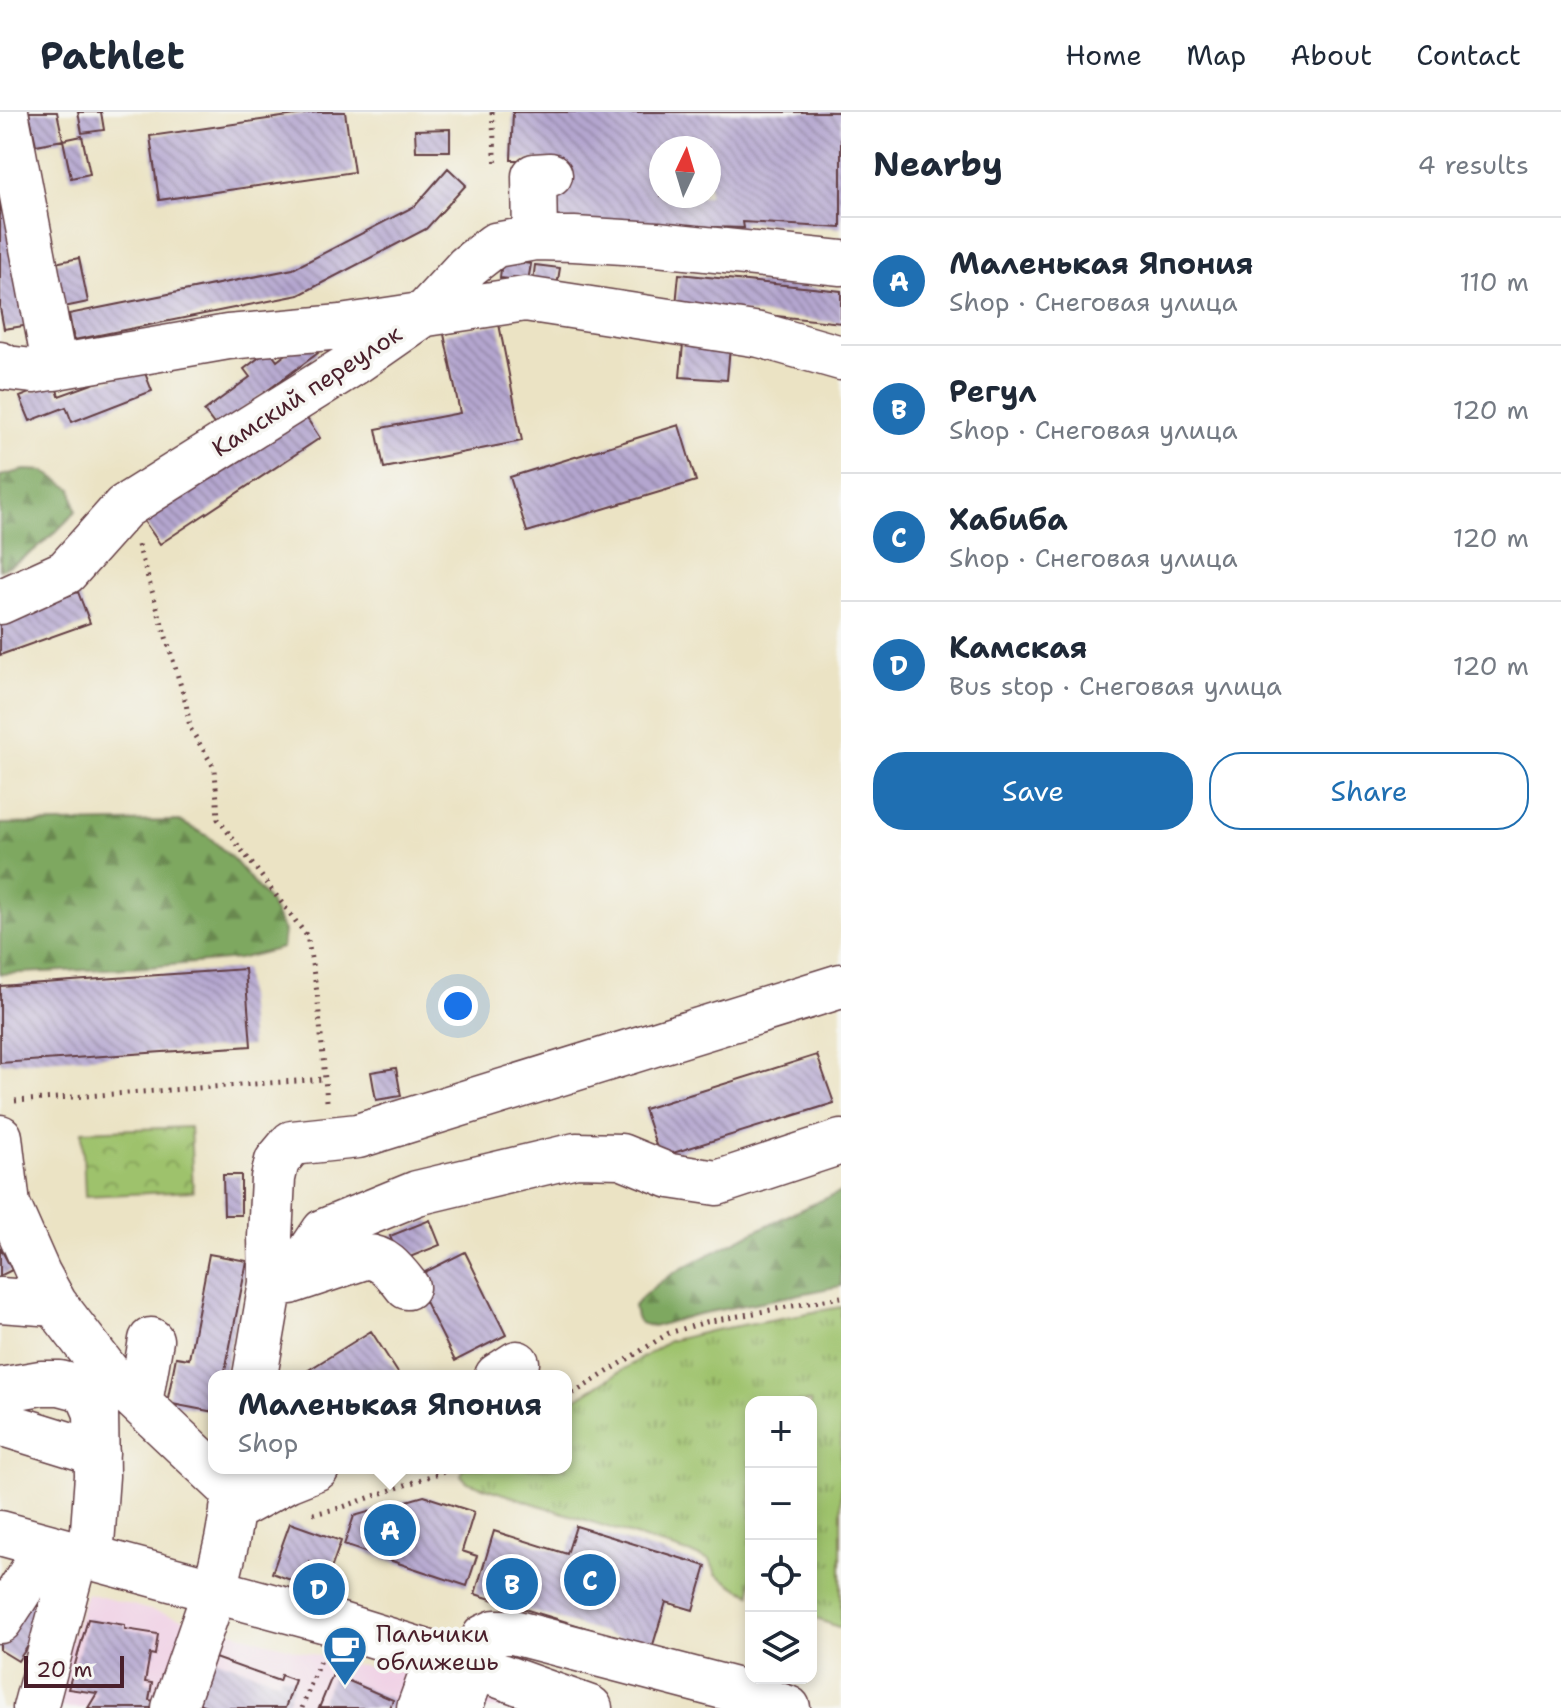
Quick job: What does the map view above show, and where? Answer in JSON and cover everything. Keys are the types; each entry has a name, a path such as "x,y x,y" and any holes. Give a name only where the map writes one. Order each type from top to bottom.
{"main road":[{"path":"6,112 55,368"},
{"path":"535,238 534,176 550,175"},
{"path":"423,315 468,266 495,245 535,238 657,244 841,263"},
{"path":"423,315 525,299 760,335 841,358"},
{"name":"Камский переулок","path":"2,368 33,371 228,337 341,327 423,315"},
{"name":"Камский переулок","path":"0,602 66,572 124,507 357,361 423,315"},
{"path":"281,1283 270,1237 273,1178 277,1161 292,1143 358,1136 841,986"},
{"path":"0,1137 4,1202 55,1304 108,1373 208,1465"},
{"path":"257,1370 281,1283 324,1231 417,1193 576,1155 621,1156 670,1176 717,1183 841,1142"},
{"path":"281,1283 365,1257 374,1257 394,1270 407,1287"},
{"path":"0,1300 55,1304"},
{"path":"140,1403 151,1340"},
{"path":"0,1390 60,1383 79,1388 89,1397 96,1413 97,1476 70,1552 35,1708"},
{"path":"0,1423 97,1453"},
{"path":"218,1474 236,1490"},
{"path":"236,1490 302,1474"},
{"path":"174,1708 215,1590 236,1490"},
{"path":"0,1533 334,1623 590,1708"},
{"path":"0,1621 37,1564 70,1552"},
{"path":"419,1708 457,1662 484,1637 495,1632 513,1632 732,1699 788,1708"},
{"path":"457,1662 460,1708"}],"path":[{"path":"492,112 496,175"},
{"path":"0,1102 325,1079 317,992 307,936 218,819 215,769 190,728 186,703 124,507"},
{"path":"572,1394 669,1333 706,1322 841,1297"},
{"path":"340,1508 436,1474"},
{"path":"302,1708 334,1623"}],"shaded area":[{"path":"87,1593 350,1664 405,1672 507,1708 47,1708"}],"green space":[{"path":"25,470 44,471 72,489 76,511 41,545 0,570 0,476"},
{"path":"179,821 208,836 234,860 269,901 284,931 282,948 238,959 0,974 0,824"},
{"path":"190,1127 193,1191 85,1196 82,1131"},
{"path":"841,1192 841,1286 694,1315 653,1327 640,1323 636,1318 634,1306 654,1287 678,1271"},
{"path":"841,1307 841,1628 817,1619 817,1396 745,1396 745,1592 716,1574 710,1560 467,1482 461,1475 572,1474 572,1401 669,1341"}],"building":[{"path":"29,112 57,112 63,140 36,145"},
{"path":"78,112 101,112 104,130 82,133"},
{"path":"317,112 345,112 354,172 159,200 150,136"},
{"path":"513,112 841,112 841,228 743,222 744,228 549,226 550,160 511,160"},
{"path":"450,129 450,151 416,151 415,130"},
{"path":"82,136 90,174 71,178 63,140"},
{"path":"448,168 466,185 426,229 299,295 74,340 69,314 293,269 415,206"},
{"path":"0,172 30,325 4,329 0,308"},
{"path":"79,258 88,302 64,307 55,263"},
{"path":"502,260 531,264 528,281 500,278"},
{"path":"535,265 560,268 557,286 533,282"},
{"path":"679,274 841,291 841,323 676,305"},
{"path":"499,324 522,441 384,468 376,429 460,413 444,334"},
{"path":"307,338 318,353 217,428 204,411 250,377 244,369 269,350 277,361"},
{"path":"683,344 730,347 727,380 680,377"},
{"path":"143,368 152,391 72,422 66,407 30,421 20,397 55,383 59,396"},
{"path":"300,408 320,438 160,544 139,514"},
{"path":"679,425 696,481 527,532 510,477"},
{"path":"78,592 90,623 0,655 0,620"},
{"path":"245,969 251,1046 0,1063 0,986"},
{"path":"817,1055 834,1103 660,1157 644,1109"},
{"path":"396,1068 401,1096 376,1100 371,1072"},
{"path":"223,1175 241,1175 241,1215 224,1215"},
{"path":"430,1220 440,1245 400,1261 390,1236"},
{"path":"0,1247 12,1270 0,1276"},
{"path":"465,1252 506,1335 455,1361 413,1278"},
{"path":"209,1254 247,1261 225,1370 208,1370 208,1411 167,1403 176,1357 189,1359"},
{"path":"371,1331 396,1370 309,1370"},
{"path":"424,1496 474,1512 462,1551 477,1556 467,1586 344,1545 354,1516"},
{"path":"290,1523 341,1541 331,1569 309,1561 301,1584 272,1573"},
{"path":"576,1526 706,1566 693,1610 666,1602 652,1648 475,1594 494,1531 567,1554"},
{"path":"23,1597 49,1614 18,1661 0,1650 0,1633"},
{"path":"88,1619 158,1634 155,1655 150,1654 145,1682 152,1683 149,1700 155,1701 154,1708 88,1708 97,1693 68,1689"},
{"path":"212,1657 279,1681 281,1675 295,1680 285,1708 212,1708 195,1702"},
{"name":"Пальчики оближешь","path":"333,1674 393,1700 390,1708 319,1708"}],"place":[{"name":"Маленькая Япония","path":"390,1530"},
{"name":"Хабиба","path":"590,1580"},
{"name":"Регул","path":"512,1584"},
{"name":"Камская","path":"319,1589"},
{"name":"Пальчики оближешь","path":"345,1687"}]}
